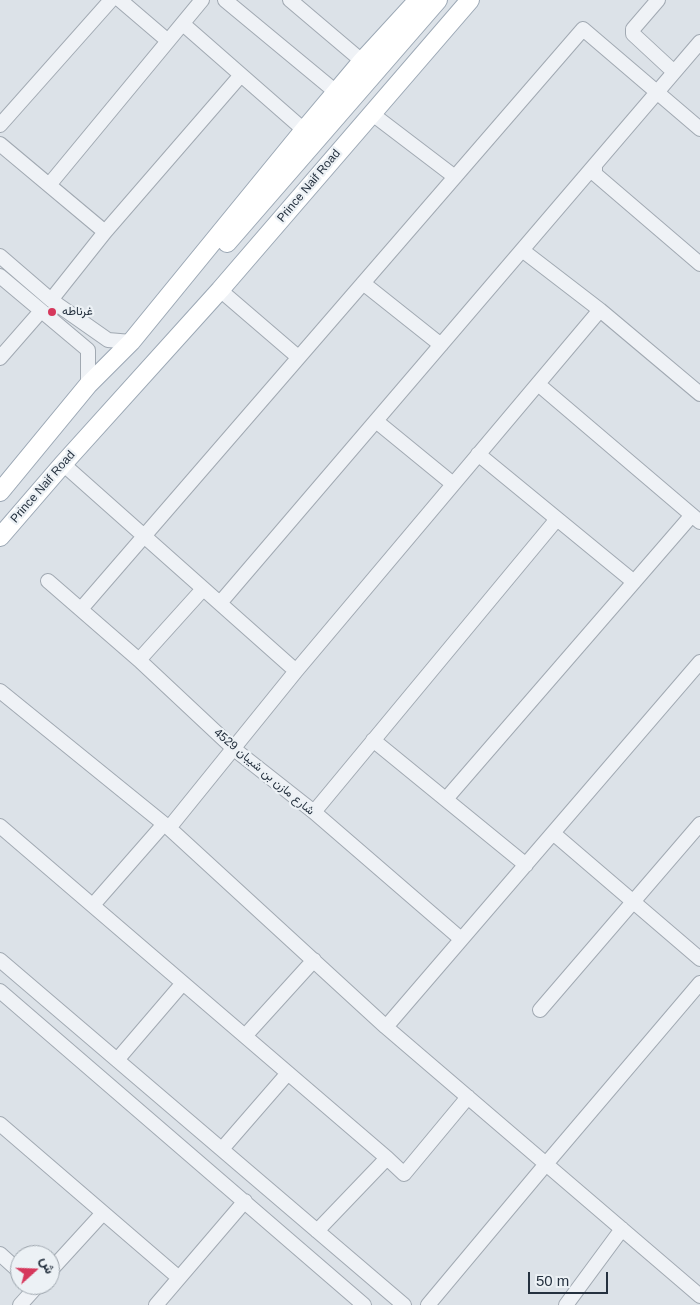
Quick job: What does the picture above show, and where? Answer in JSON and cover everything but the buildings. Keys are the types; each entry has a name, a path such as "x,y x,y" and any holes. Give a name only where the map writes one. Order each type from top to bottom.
{"main road":[{"name":"Prince Naif Road","path":"132,342 304,130 362,61 418,0"},
{"name":"Prince Naif Road","path":"0,537 63,464 220,290 364,104 438,0"},
{"name":"Prince Naif Road","path":"147,371 213,280 455,0"},
{"name":"Prince Naif Road","path":"0,492 88,385 202,272 364,104 470,0"}],"street":[{"path":"0,125 110,0"},
{"path":"120,0 168,41"},
{"path":"49,185 202,0"},
{"path":"224,0 336,92"},
{"path":"658,0 633,29 633,34 674,72"},
{"path":"296,2 362,61"},
{"path":"183,24 304,130"},
{"path":"81,609 583,29 700,129"},
{"path":"220,604 700,42"},
{"path":"51,300 105,232 241,75"},
{"path":"364,104 455,177"},
{"path":"0,144 105,232"},
{"path":"595,165 595,174 700,264"},
{"path":"522,250 600,310 700,394"},
{"path":"0,256 51,300 108,340 132,342"},
{"path":"0,276 88,350 88,385"},
{"path":"363,283 441,345"},
{"path":"220,290 298,357"},
{"path":"93,906 167,826 234,749 296,671 600,310"},
{"path":"0,358 41,312"},
{"path":"446,799 634,582 696,518 538,384"},
{"path":"376,421 453,484"},
{"path":"478,454 634,582"},
{"path":"63,464 296,671"},
{"path":"314,812 557,519"},
{"name":"شارع مازن بن شيبان 4529","path":"48,581 139,660 234,749 314,812 461,939"},
{"path":"139,660 203,589"},
{"path":"386,1027 700,662"},
{"path":"0,692 167,826 386,1027 700,1296"},
{"path":"373,740 526,865"},
{"path":"540,1010 700,824"},
{"path":"0,826 404,1174 468,1097"},
{"path":"553,833 700,959"},
{"path":"0,960 404,1305"},
{"path":"245,1036 314,960"},
{"path":"118,1060 183,983"},
{"path":"428,1305 700,983"},
{"path":"0,991 364,1305"},
{"path":"222,1149 288,1073"},
{"path":"0,1124 179,1278"},
{"path":"318,1231 387,1158"},
{"path":"156,1305 245,1201"},
{"path":"60,1260 103,1212"},
{"path":"566,1305 622,1229"},
{"path":"0,1254 10,1263"},
{"path":"20,1305 28,1295"}],"place":[{"name":"غرناطه","path":"52,312"}]}
